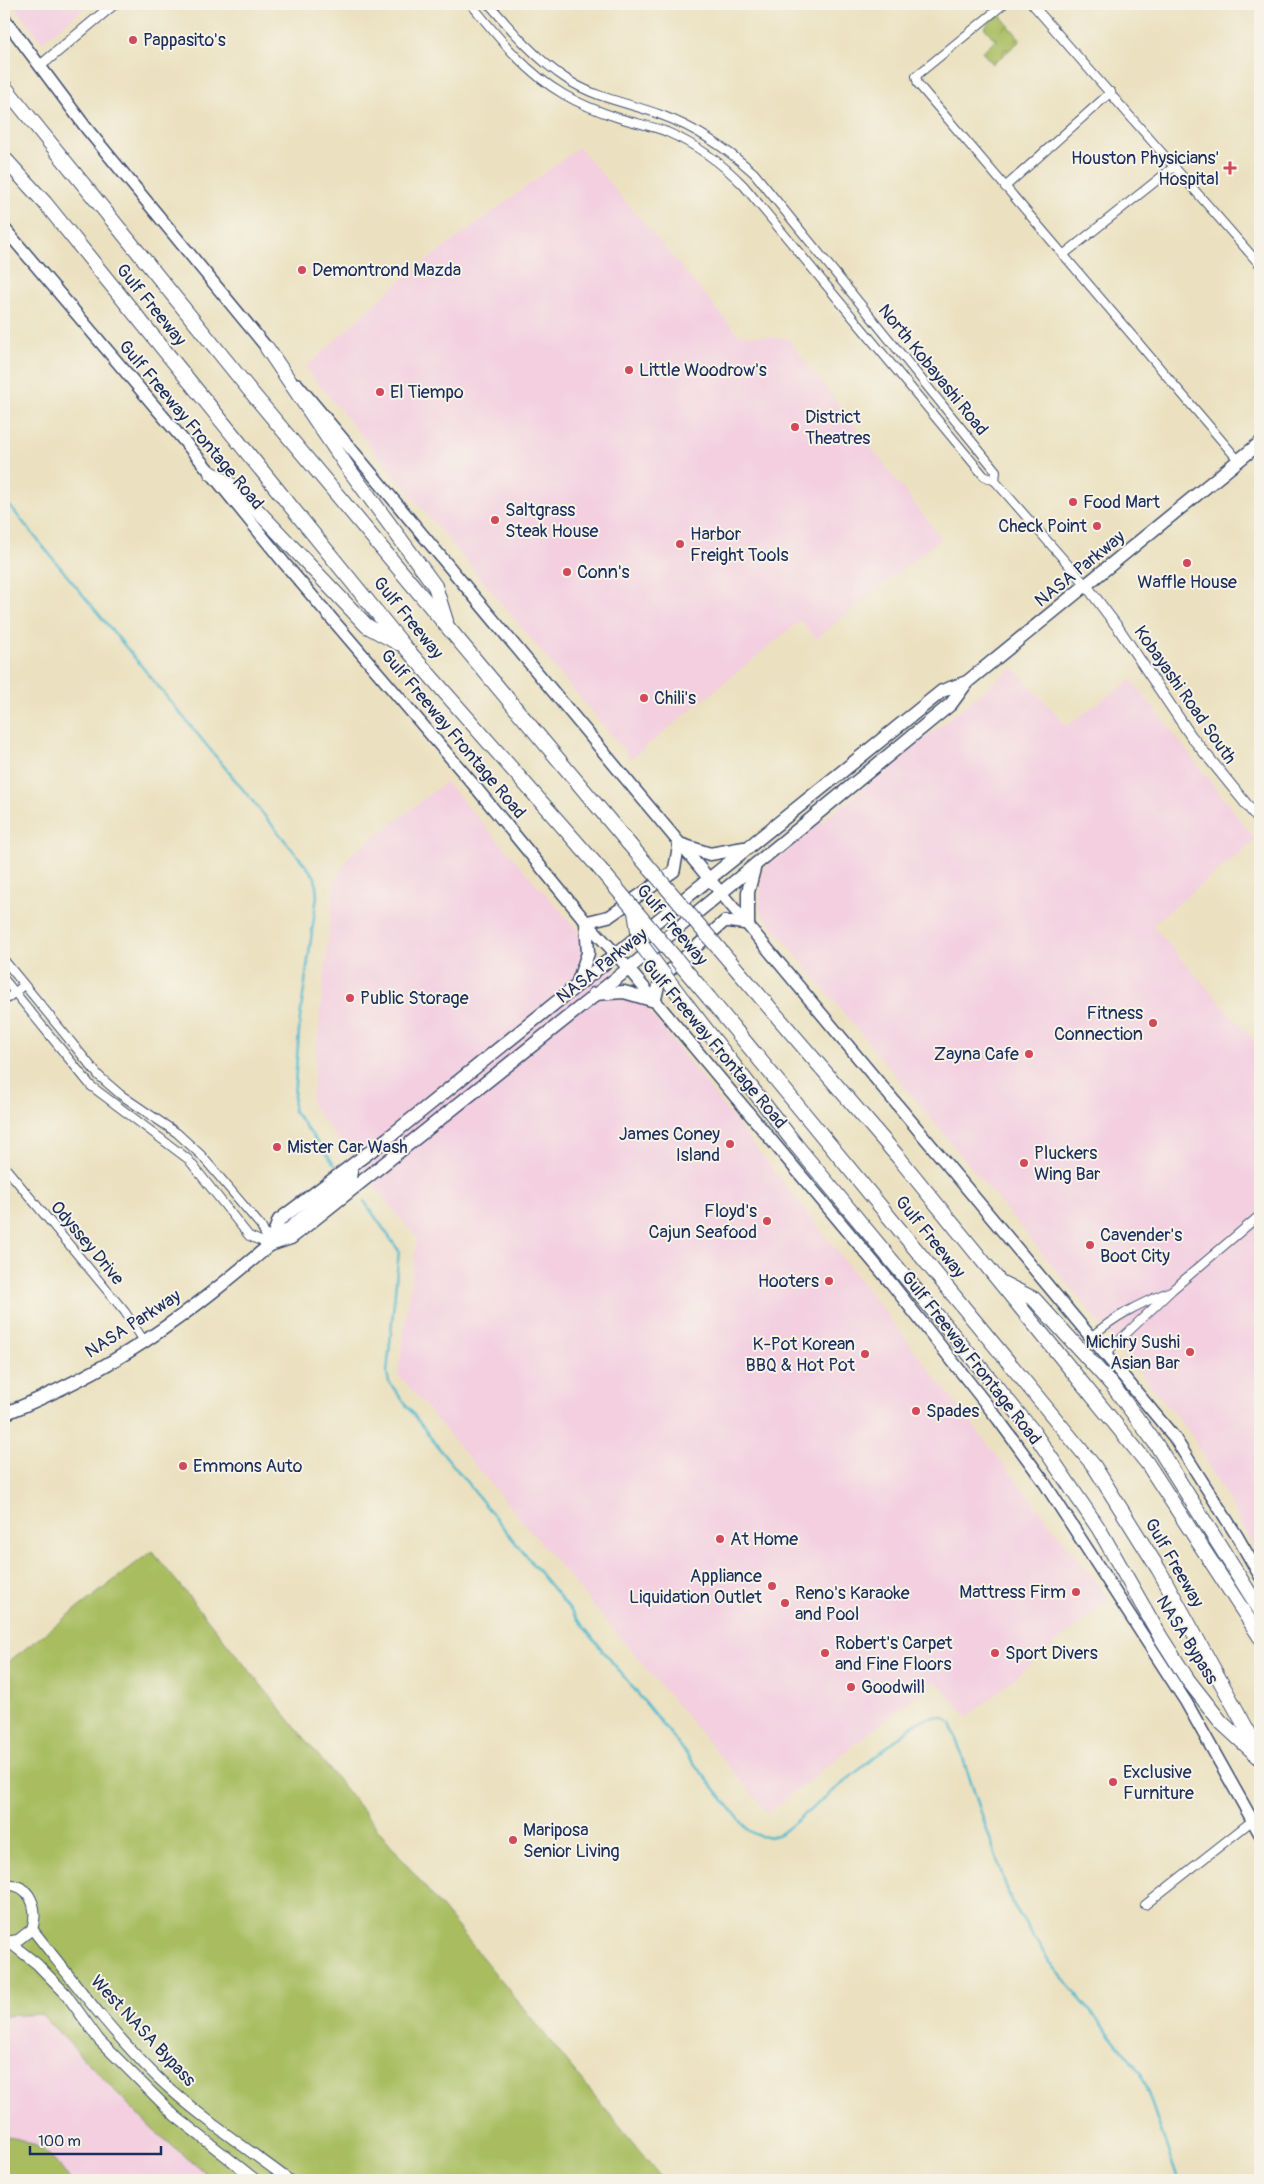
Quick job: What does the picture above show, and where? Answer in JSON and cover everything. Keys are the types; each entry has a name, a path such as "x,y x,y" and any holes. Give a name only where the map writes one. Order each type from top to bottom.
{"highway":[{"name":"Gulf Freeway","path":"4,88 449,629 629,844 899,1158 996,1280 1146,1462 1260,1637"},
{"path":"4,145 44,203"},
{"name":"Gulf Freeway","path":"4,158 44,203 404,646 600,869 1094,1466 1159,1570 1260,1752"},
{"path":"267,348 348,468 436,586 449,629"},
{"path":"211,473 236,488 367,626 404,646"},
{"name":"NASA Bypass","path":"635,911 640,944 796,1145 1032,1430 1099,1529 1160,1636 1188,1680 1221,1722 1260,1758"},
{"path":"996,1280 1034,1299 1113,1386 1156,1444 1260,1610"}],"main road":[{"path":"4,18 87,129 267,348 382,483 679,844 748,924 1174,1437 1260,1576"},
{"name":"Gulf Freeway Frontage Road","path":"4,228 891,1283 998,1419 1042,1479 1186,1702 1260,1834"},
{"name":"NASA Parkway","path":"4,1414 61,1389 144,1341 270,1245 290,1238 400,1153 951,704 967,682 1260,443"},
{"name":"NASA Parkway","path":"270,1245 278,1220 388,1138 942,691 967,682"},
{"path":"679,844 710,854 746,848"},
{"path":"577,986 588,953 586,922 610,916 674,871 679,844"},
{"path":"748,924 748,892 756,864"},
{"path":"594,994 624,992 655,1001 660,980 724,921 748,924"},
{"path":"388,1138 400,1153"}],"street":[{"path":"40,66 114,4"},
{"name":"North Kobayashi Road","path":"471,4 512,55 541,79 564,94 619,118 666,132 710,154 744,186 984,476 995,480 1086,585"},
{"name":"North Kobayashi Road","path":"489,4 506,25 538,58 569,81 624,104 682,123 713,139 754,173 996,471 995,480"},
{"path":"1004,4 916,79 1062,255 1239,461"},
{"path":"1032,4 1111,92 1260,265"},
{"path":"495,33 506,25"},
{"path":"1005,187 1111,92"},
{"path":"619,118 624,104"},
{"path":"1062,255 1175,166"},
{"path":"829,289 841,280"},
{"name":"Kobayashi Road South","path":"1086,585 1191,736 1260,821"},
{"path":"4,960 99,1076 121,1095 176,1133 201,1155 261,1226 270,1245"},
{"path":"4,979 91,1086 185,1156 249,1236 270,1245"},
{"path":"4,1001 24,985"},
{"name":"Odyssey Drive","path":"4,1166 125,1312 144,1341"},
{"path":"1105,1354 1172,1290 1260,1215"},
{"path":"1091,1337 1109,1321 1130,1308 1172,1290"},
{"path":"1145,1905 1253,1820"},
{"path":"5,1883 26,1891 32,1899 35,1918 32,1928"},
{"name":"West NASA Bypass","path":"6,1942 18,1940 32,1928 112,2028 157,2077 203,2116 290,2180"},
{"name":"West NASA Bypass","path":"6,1942 38,1964 66,1994 99,2040 175,2116 256,2180"}],"shaded area":[{"path":"12,4 89,4 42,42"},
{"path":"579,147 738,334 788,339 941,538 816,639 801,620 631,759 305,368 400,281"},
{"path":"1013,667 1067,726 1131,679 1256,840 1152,925 1260,1048 1260,1557 1191,1434 759,910 762,870"},
{"path":"446,782 645,1006 1109,1599 968,1717 935,1681 768,1813 398,1374 417,1238 377,1190 311,1104 334,882 350,856"},
{"path":"41,2014 152,2129 214,2180 4,2180 4,2016"}],"green space":[{"path":"999,14 1021,40 993,64 982,52 995,40 984,27"},
{"path":"152,1551 663,2180 214,2180 152,2129 41,2014 4,2016 4,1665"},
{"path":"4,2137 25,2141 43,2150 58,2164 70,2180 4,2180"}],"waterway":[{"path":"4,499 315,877 317,896 300,1018 293,1110 334,1164"},
{"path":"364,1201 399,1251 387,1373 389,1382 431,1438 748,1830 765,1837 782,1833 915,1724 933,1717 942,1718 951,1723 1011,1901 1049,1961 1141,2073 1178,2180"}],"place":[{"name":"Pappasito's","path":"133,40"},
{"name":"Houston Physicians' Hospital","path":"1230,168"},
{"name":"Demontrond Mazda","path":"302,270"},
{"name":"Little Woodrow's","path":"629,370"},
{"name":"El Tiempo","path":"380,392"},
{"name":"District Theatres","path":"795,427"},
{"name":"Food Mart","path":"1073,502"},
{"name":"Saltgrass Steak House","path":"495,520"},
{"name":"Check Point","path":"1097,526"},
{"name":"Harbor Freight Tools","path":"680,544"},
{"name":"Waffle House","path":"1187,563"},
{"name":"Conn's","path":"567,572"},
{"name":"Chili's","path":"644,698"},
{"name":"Public Storage","path":"350,998"},
{"name":"Fitness Connection","path":"1153,1023"},
{"name":"Zayna Cafe","path":"1029,1054"},
{"name":"James Coney Island","path":"730,1144"},
{"name":"Mister Car Wash","path":"277,1147"},
{"name":"Pluckers Wing Bar","path":"1024,1163"},
{"name":"Floyd's Cajun Seafood","path":"767,1221"},
{"name":"Cavender's Boot City","path":"1090,1245"},
{"name":"Hooters","path":"829,1281"},
{"name":"Michiry Sushi Asian Bar","path":"1190,1352"},
{"name":"K-Pot Korean BBQ & Hot Pot","path":"865,1354"},
{"name":"Spades","path":"916,1411"},
{"name":"Emmons Auto","path":"183,1466"},
{"name":"At Home","path":"720,1539"},
{"name":"Appliance Liquidation Outlet","path":"772,1586"},
{"name":"Mattress Firm","path":"1076,1592"},
{"name":"Reno's Karaoke and Pool","path":"785,1603"},
{"name":"Robert's Carpet and Fine Floors","path":"825,1653"},
{"name":"Sport Divers","path":"995,1653"},
{"name":"Goodwill","path":"851,1687"},
{"name":"Exclusive Furniture","path":"1113,1782"},
{"name":"Mariposa Senior Living","path":"513,1840"}]}
